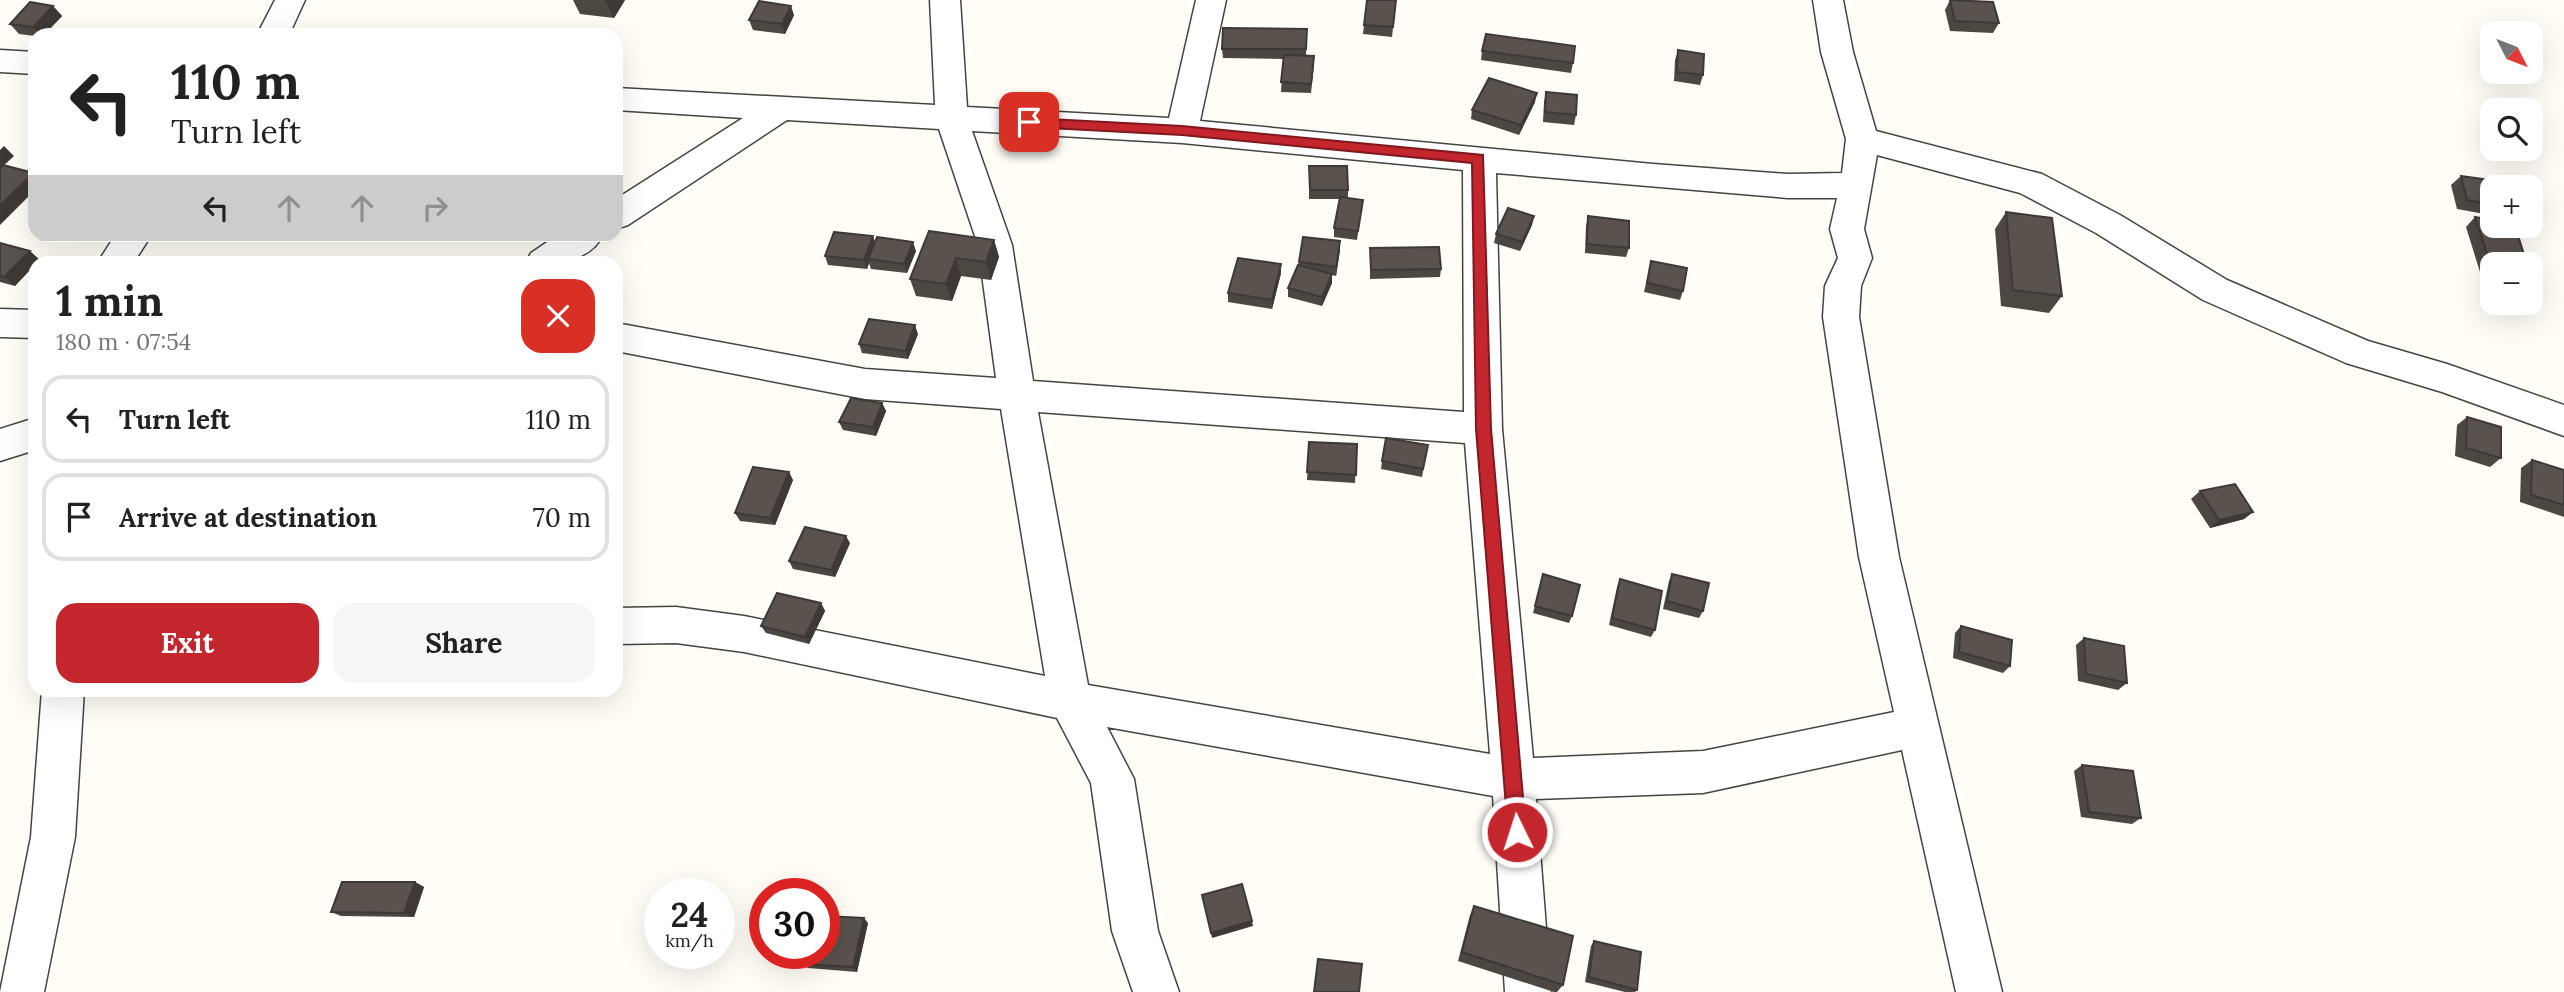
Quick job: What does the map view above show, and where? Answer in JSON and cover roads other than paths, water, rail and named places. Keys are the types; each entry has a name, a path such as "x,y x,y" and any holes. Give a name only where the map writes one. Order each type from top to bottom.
{"street":[{"path":"276,28 290,0"},
{"path":"945,0 952,118 995,245 1017,395 1070,701 1112,779 1135,931 1156,992"},
{"path":"1182,131 1211,0"},
{"path":"1828,0 1837,52 1862,139 1857,185 1847,229 1855,258 1843,286 1841,317 1879,557 1979,992"},
{"path":"0,61 28,63"},
{"path":"623,99 1182,131 1774,185 1857,185"},
{"path":"623,211 779,110"},
{"path":"1862,139 2030,183 2109,225 2216,290 2359,353 2447,379 2564,421"},
{"path":"1479,158 1483,429 1514,779 1528,992"},
{"path":"552,256 574,242"},
{"path":"0,323 28,324"},
{"path":"623,338 865,384 1483,429"},
{"path":"0,445 28,436"},
{"path":"623,626 676,625 744,634 1070,701 1514,779 1703,772 1919,727"},
{"path":"21,992 53,836 63,697"}]}
